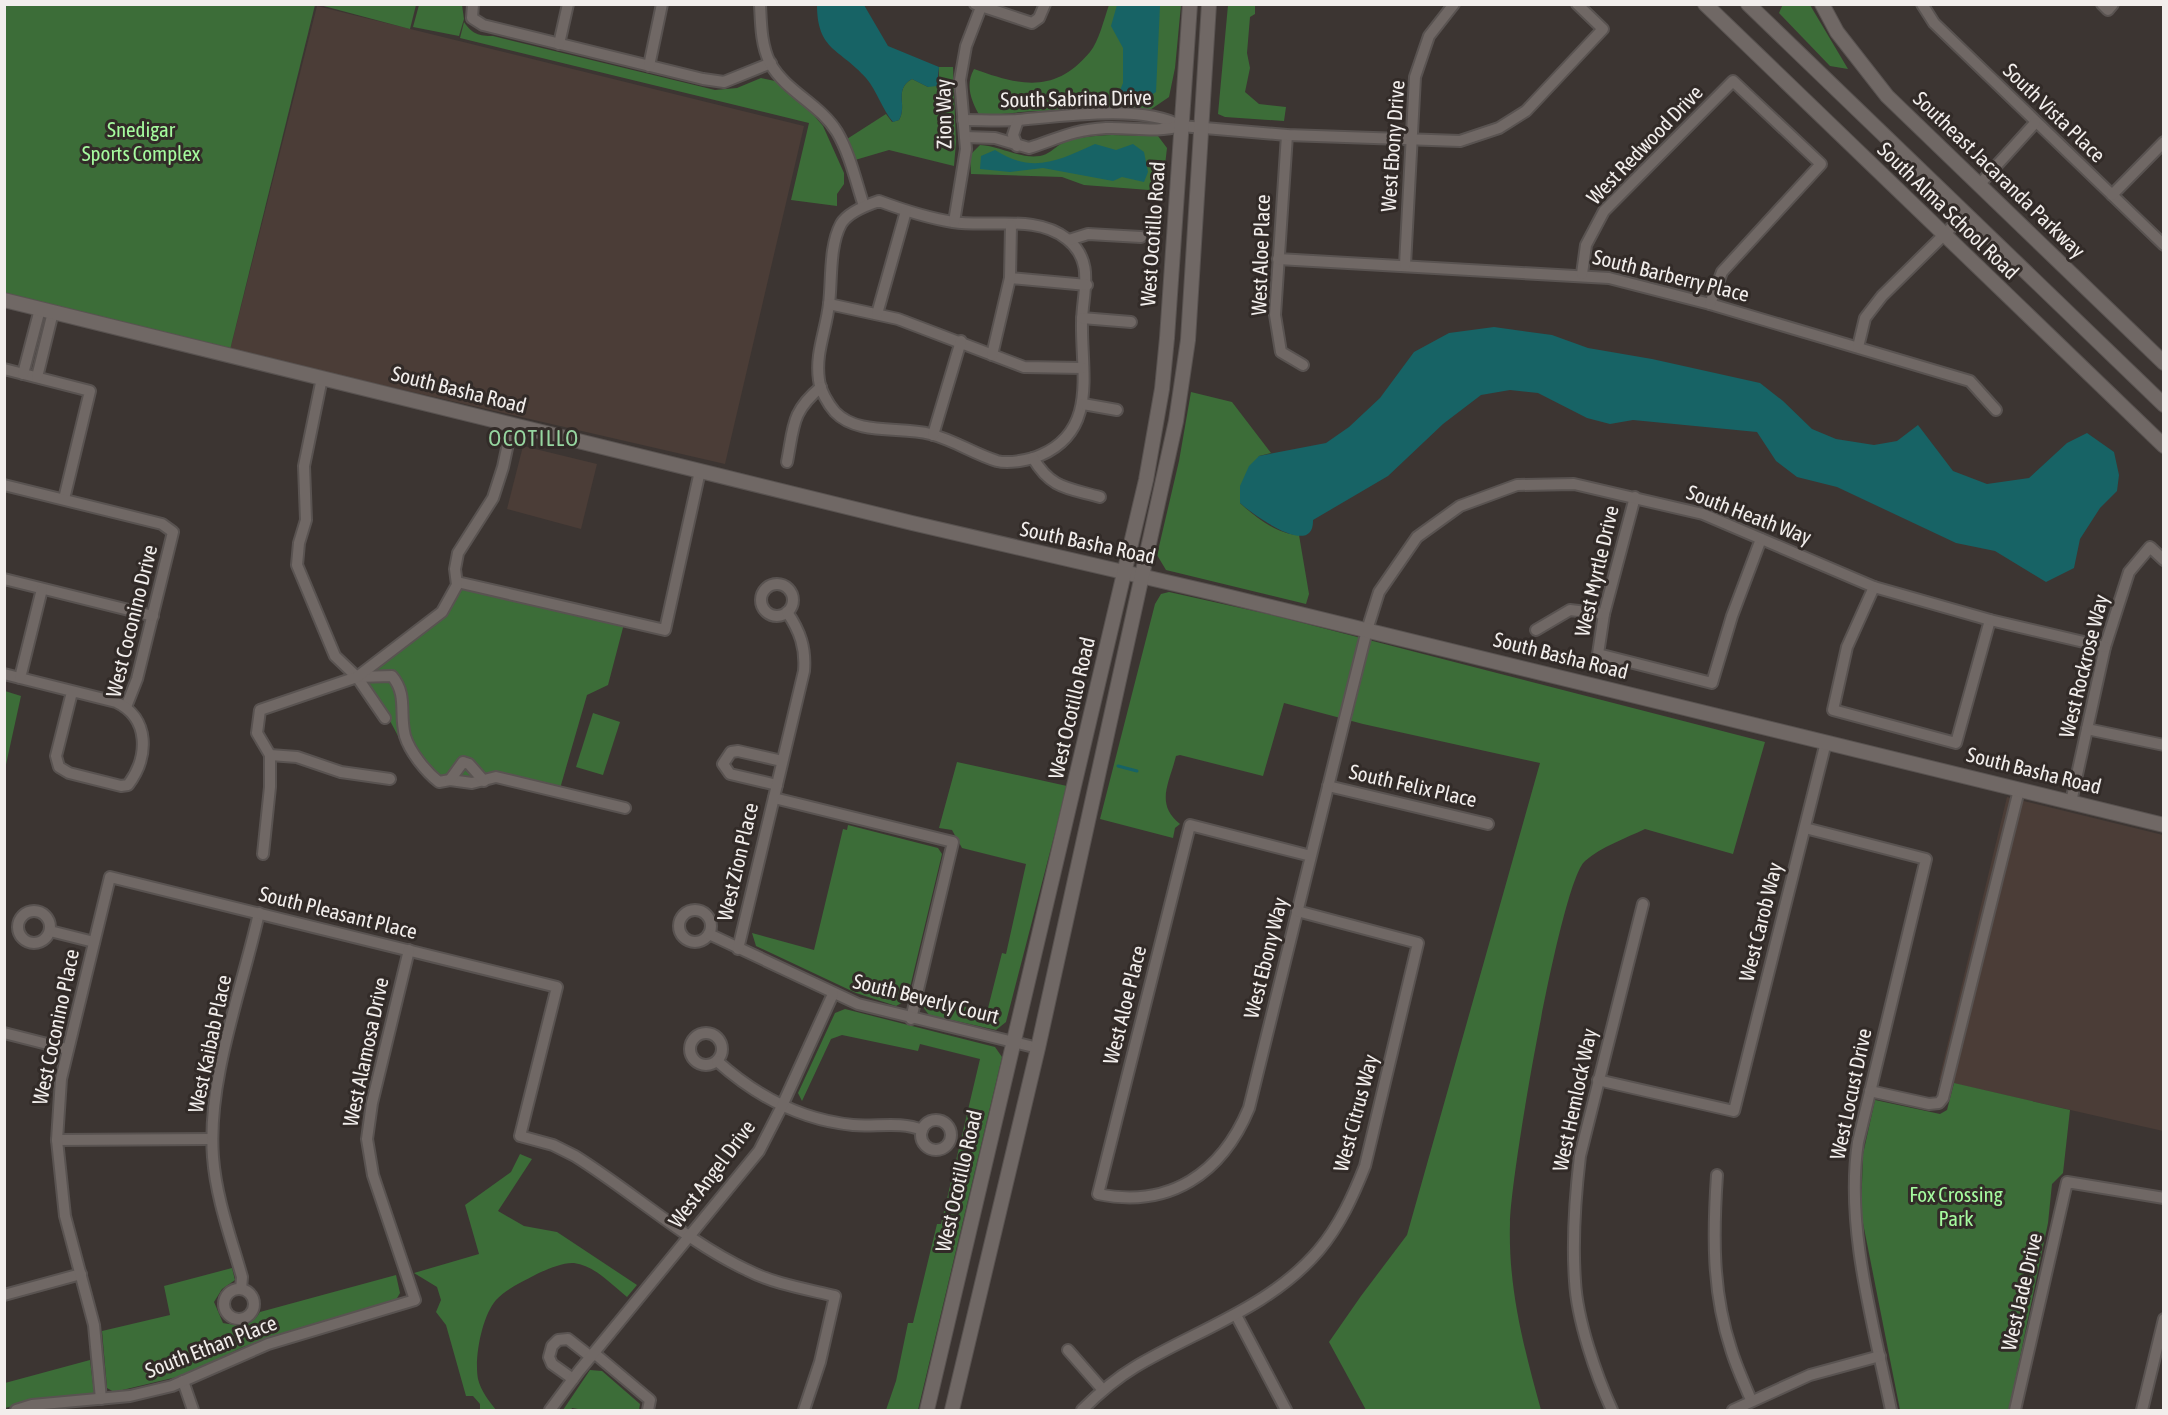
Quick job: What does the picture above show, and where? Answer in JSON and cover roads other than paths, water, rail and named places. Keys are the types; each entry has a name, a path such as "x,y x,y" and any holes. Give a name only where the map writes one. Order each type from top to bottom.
{"main road":[{"name":"West Ocotillo Road","path":"927,1410 1125,572 1162,389 1190,4"},
{"name":"West Ocotillo Road","path":"952,1410 1038,1048 1144,576 1176,421 1188,340 1209,4"},
{"name":"South Alma School Road","path":"1705,4 2163,446"},
{"name":"South Alma School Road","path":"1748,4 2163,405"},
{"name":"Southeast Jacaranda Parkway","path":"1822,4 1837,32 1876,84 2163,363"},
{"name":"South Basha Road","path":"4,300 1018,549 1144,576 2163,825"}],"street":[{"path":"472,4 472,18 483,26 724,82 771,63"},
{"path":"559,44 568,4"},
{"path":"649,66 662,4"},
{"path":"760,4 762,39 771,63 792,89 819,110 837,132 864,206"},
{"path":"978,6 1032,23 1039,18 1045,4"},
{"name":"West Ebony Drive","path":"1405,265 1415,77 1429,36 1454,4"},
{"path":"1181,126 1287,135 1460,141 1499,129 1526,111 1603,29 1577,4"},
{"name":"South Vista Place","path":"1922,4 1934,23 2163,245"},
{"name":"Zion Way","path":"954,222 966,149 960,80 966,46 978,6"},
{"name":"West Redwood Drive","path":"1582,274 1586,245 1604,212 1734,81 1821,164 1722,273 1710,304"},
{"name":"South Sabrina Drive","path":"963,120 1018,120 1041,116 1106,114 1166,117 1181,126"},
{"path":"1017,146 1013,135 1018,120"},
{"path":"1979,185 2035,123"},
{"name":"South Sabrina Drive","path":"965,137 995,138 1029,148 1079,130 1109,128 1164,130 1181,126"},
{"name":"West Aloe Place","path":"1287,135 1275,315 1281,352 1303,365"},
{"path":"2112,195 2163,142"},
{"path":"879,201 906,211 954,222 1036,225 1052,230 1069,240 1084,261 1088,285 1082,318 1083,404 1070,434 1051,450 1033,458 1001,462 933,435 856,424 836,413 821,387 817,354 829,304 833,254 841,223 864,206 879,201"},
{"path":"878,314 906,211"},
{"path":"1858,347 1865,318 1882,296 1965,214"},
{"path":"992,356 1010,278 1011,225"},
{"path":"1069,240 1088,234 1141,237"},
{"name":"South Barberry Place","path":"1278,259 1582,274 1609,278 1710,304 1970,381 1996,410"},
{"path":"1010,278 1088,285"},
{"path":"829,304 878,314 961,341 992,356 1024,367 1083,368"},
{"path":"23,374 29,350 47,310"},
{"path":"37,377 43,354 47,310"},
{"path":"1082,318 1131,322"},
{"path":"933,435 961,341"},
{"path":"29,350 43,354"},
{"path":"4,369 90,391 64,499 4,485"},
{"path":"322,378 304,466 306,520 299,543 297,565 335,656 344,667 357,676 386,718"},
{"path":"786,462 796,413 803,402 821,387"},
{"path":"1083,404 1117,410"},
{"path":"263,854 270,788 270,755 257,733 260,710 357,676 442,612 453,595 458,553 493,498 503,467 512,425"},
{"path":"1033,458 1044,477 1064,487 1100,496"},
{"path":"456,582 665,630 700,471"},
{"name":"South Heath Way","path":"1367,630 1378,592 1417,537 1460,506 1517,485 1574,484 1703,514 1874,587 1990,620 2105,647"},
{"name":"West Myrtle Drive","path":"1635,497 1604,614 1598,654 1712,683 1732,616 1761,538"},
{"name":"West Coconino Drive","path":"64,499 162,524 173,532 137,679 126,707 138,720 143,737 136,775 128,784 121,786 59,767 56,756 72,692"},
{"name":"West Rockrose Way","path":"2070,802 2105,647 2129,572 2150,547 2163,560"},
{"path":"4,579 153,616"},
{"path":"1874,587 1847,647 1833,710 1956,743 1990,620"},
{"path":"20,678 42,589"},
{"path":"1536,630 1570,610 1604,614"},
{"name":"West Zion Place","path":"738,949 805,662 801,636 788,612"},
{"name":"West Ebony Way","path":"1098,1194 1136,1198 1179,1187 1213,1166 1229,1148 1249,1108 1367,630"},
{"path":"4,674 126,707"},
{"path":"357,676 392,676 403,696 405,735 410,747 430,776 439,782 484,781 496,777 625,808"},
{"path":"2087,729 2163,745"},
{"name":"West Carob Way","path":"1598,1080 1734,1111 1826,742"},
{"name":"West Zion Place","path":"777,785 730,774 723,764 731,752 738,751 782,761"},
{"path":"270,755 297,757 341,772 390,779"},
{"path":"450,780 463,762 469,764 484,781"},
{"name":"South Felix Place","path":"1328,786 1488,824"},
{"path":"1870,1090 1929,1104 1939,1103 1943,1098 2019,790"},
{"path":"774,798 953,842 911,1019"},
{"name":"West Aloe Place","path":"1098,1194 1190,825 1311,856"},
{"name":"West Locust Drive","path":"1805,828 1926,859 1858,1142 1853,1188 1857,1233 1891,1410"},
{"name":"South Pleasant Place","path":"110,877 557,987 520,1136 553,1145 575,1156 691,1235"},
{"name":"West Coconino Place","path":"101,1399 94,1325 63,1208 57,1140 58,1109 68,1049 110,877"},
{"name":"West Hemlock Way","path":"1612,1410 1593,1360 1575,1284 1576,1187 1580,1156 1643,904"},
{"name":"West Citrus Way","path":"1082,1410 1103,1390 1135,1367 1236,1315 1271,1292 1318,1251 1338,1225 1352,1197 1365,1166 1418,943 1297,912"},
{"name":"West Kaibab Place","path":"241,1289 242,1277 216,1182 212,1139 219,1076 259,913"},
{"path":"50,930 94,942"},
{"name":"South Beverly Court","path":"709,934 833,994 875,1010 1038,1048"},
{"name":"West Alamosa Drive","path":"409,950 372,1103 367,1139 373,1175 415,1300"},
{"name":"West Angel Drive","path":"550,1410 592,1355 759,1151 833,994"},
{"path":"4,1033 68,1049"},
{"path":"717,1061 752,1089 782,1106 837,1123 900,1125 922,1130"},
{"path":"57,1140 212,1139"},
{"path":"1717,1175 1714,1222 1716,1282 1731,1348 1751,1400"},
{"name":"West Jade Drive","path":"2015,1410 2067,1182 2163,1198"},
{"path":"691,1235 749,1272 835,1296 820,1362 804,1410"},
{"path":"4,1295 81,1274"},
{"name":"South Ethan Place","path":"16,1410 139,1394 183,1381 268,1344 415,1300"},
{"path":"1236,1315 1286,1410"},
{"path":"2142,1410 2163,1318"},
{"path":"573,1379 552,1364 549,1357 552,1346 558,1340 568,1339 650,1400 648,1410"},
{"path":"1068,1350 1103,1390"},
{"path":"1733,1410 1810,1375 1880,1356"},
{"path":"183,1381 193,1410"}],"water":[{"path":"817,5 864,5 888,46 939,67 937,86 928,87 912,79 906,83 902,93 899,120 893,122 866,78 826,41 818,20"},
{"path":"1117,5 1160,5 1156,92 1143,101 1132,97 1123,101 1119,93 1123,83 1123,48 1111,26"},
{"path":"1095,144 1116,150 1133,144 1144,152 1148,172 1144,182 1122,177 1113,181 1043,168 1010,172 980,169 981,156 995,150 1021,162 1033,163 1057,160"},
{"path":"1494,327 1552,335 1588,348 1652,359 1760,383 1812,429 1836,439 1874,445 1897,441 1918,425 1953,471 1987,484 2029,478 2067,443 2087,433 2114,452 2119,475 2117,491 2100,508 2080,539 2074,568 2046,582 1995,551 1956,543 1837,487 1797,477 1776,461 1757,432 1633,420 1610,424 1587,418 1538,393 1510,390 1481,395 1443,424 1388,476 1313,520 1311,531 1304,536 1293,535 1281,530 1256,516 1240,503 1240,486 1249,466 1259,456 1326,443 1349,427 1380,398 1414,352 1449,333"}],"waterway":[{"path":"1118,766 1137,771"}],"district":[{"name":"OCOTILLO","path":"534,438"}],"park label":[{"name":"Snedigar Sports Complex","path":"141,142"},
{"name":"Fox Crossing Park","path":"1956,1207"}]}
